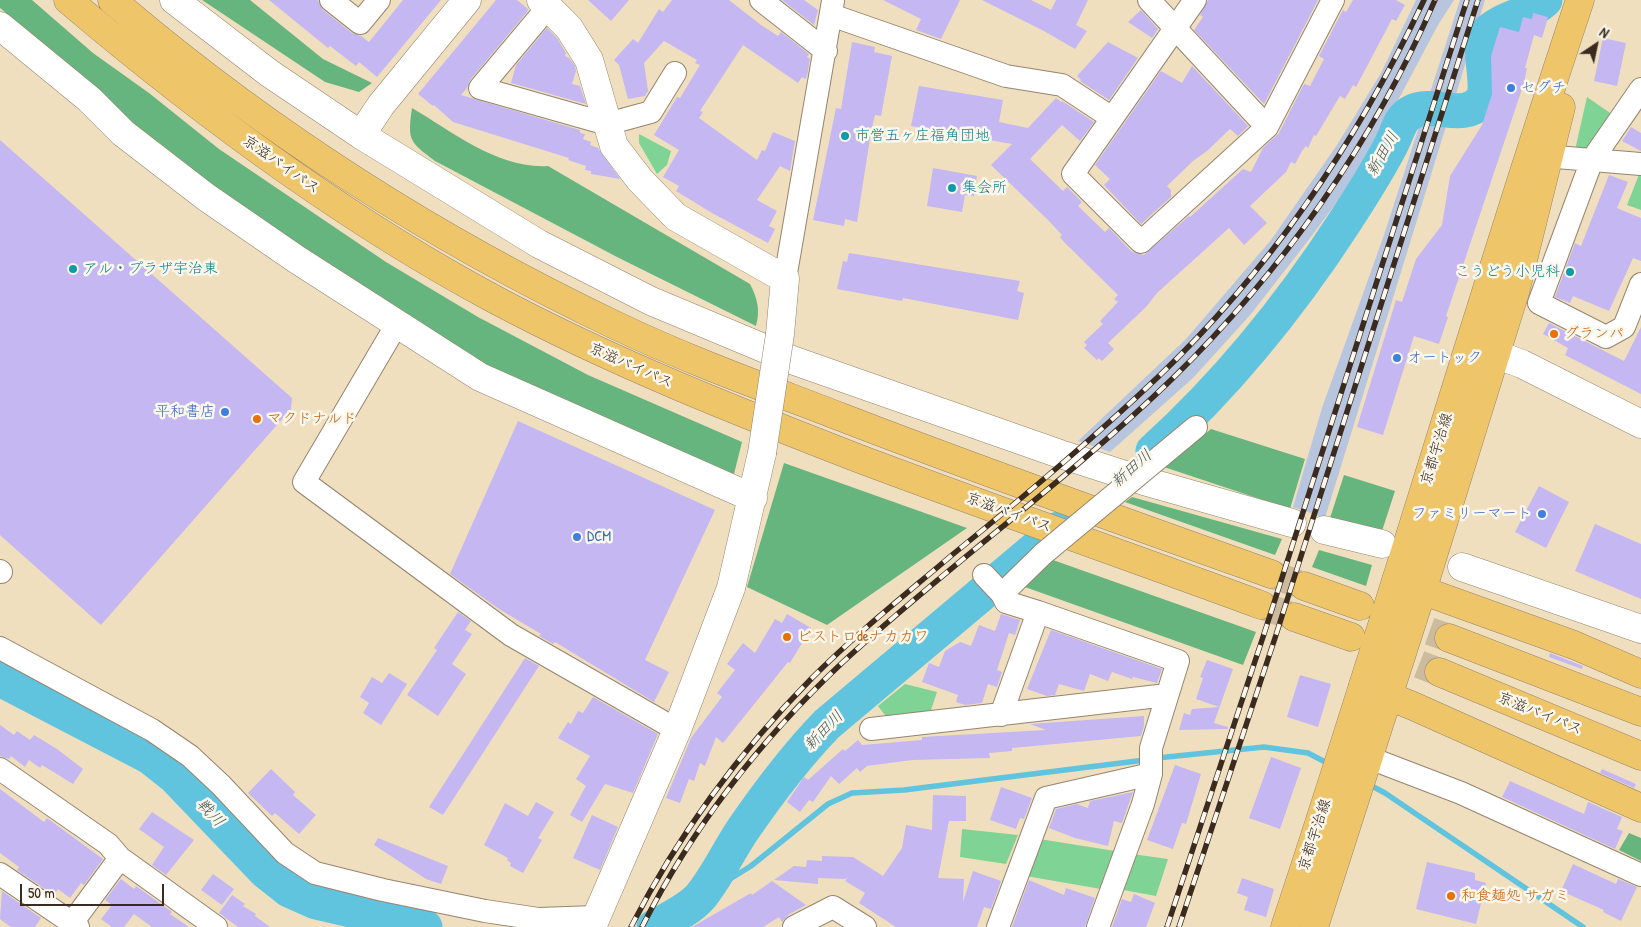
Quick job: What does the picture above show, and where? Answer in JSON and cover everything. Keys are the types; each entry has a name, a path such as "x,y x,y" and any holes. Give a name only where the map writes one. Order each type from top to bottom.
{"main road":[{"name":"京滋バイパス","path":"68,0 199,107 313,188 438,267 550,328 666,382 807,438 1261,605"},
{"name":"京滋バイパス","path":"112,0 222,88 322,158 409,214 564,300 670,350 730,375 916,446 1271,574"},
{"name":"京都宇治線","path":"1285,927 1351,767 1388,695 1422,591 1482,349 1539,156 1581,0"},
{"name":"京都宇治線","path":"1314,927 1351,767 1363,686 1396,581 1482,349"},
{"path":"1396,581 1574,644 1641,674"},
{"path":"1304,586 1360,606"},
{"path":"1294,616 1351,637"},
{"path":"1449,638 1641,712"},
{"name":"京滋バイパス","path":"1439,672 1641,756"},
{"path":"1363,686 1388,695 1641,808"}],"street":[{"path":"174,0 269,73 361,135 539,244 651,301 757,346 1060,454 1144,481 1292,523"},
{"path":"331,0 360,23 379,0"},
{"path":"361,135 381,105 467,0"},
{"path":"761,0 826,51"},
{"path":"1149,0 1267,126"},
{"path":"1195,0 1073,174 1141,242 1267,126 1333,0"},
{"path":"675,73 651,112 608,124 480,88 544,3 569,28 589,60 608,124 614,146 640,180 676,217 786,278"},
{"path":"0,648 152,730 190,756 222,785 285,853 315,873 383,890 485,911 538,919 594,923 677,730 731,588 762,453 780,334 786,278 832,8 1006,76 1062,85 1112,118"},
{"path":"0,26 89,99 123,133 198,192 296,259 397,324 480,376 753,498"},
{"path":"1641,89 1592,160 1539,302 1606,337 1624,327 1641,284"},
{"path":"1539,156 1641,164"},
{"path":"397,324 304,482 510,635 677,730"},
{"path":"1482,349 1522,364 1641,424"},
{"path":"1000,592 1196,427"},
{"path":"1324,530 1382,544"},
{"path":"1462,567 1641,629"},
{"path":"984,574 1006,602 1178,660 1167,695 1143,804 1098,927"},
{"path":"1001,715 1038,612"},
{"path":"871,729 1167,695"},
{"path":"998,927 1046,798 1151,762"},
{"path":"1351,767 1461,793 1641,875"},
{"path":"0,769 108,844 120,858 216,927"},
{"path":"0,874 73,926 120,858"},
{"path":"794,927 833,907 865,927"}],"shaded area":[{"path":"1416,0 1454,0 1438,25 1361,170 1307,242 1251,314 1193,378 1110,452 1078,441 1186,339 1271,240 1337,145 1381,73"},
{"path":"1460,0 1485,0 1325,518 1293,507 1322,408 1384,235"}],"green space":[{"path":"0,0 32,0 93,53 149,93 219,149 386,262 478,317 588,375 742,442 734,474 477,362 435,336 207,184 125,121 104,95 0,8"},
{"path":"202,0 250,0 323,59 372,83 359,92 325,82"},
{"path":"1587,97 1616,117 1586,150 1575,150"},
{"path":"412,108 460,138 494,155 511,162 548,166 750,284 758,305 756,326 617,257 435,161 415,145 412,140 410,128"},
{"path":"639,134 671,151 667,165 657,174 639,143"},
{"path":"1641,172 1641,210 1627,205"},
{"path":"1211,429 1305,459 1290,509 1164,467"},
{"path":"784,463 967,528 827,625 747,587"},
{"path":"1344,475 1395,491 1381,534 1330,518"},
{"path":"1132,497 1282,539 1275,555 1125,502"},
{"path":"1319,550 1372,565 1366,586 1312,567"},
{"path":"1053,560 1256,632 1243,665 1025,587"},
{"path":"905,684 937,692 930,713 888,719 878,706"},
{"path":"962,829 1018,835 1006,864 960,857"},
{"path":"1629,833 1641,838 1641,861 1619,850"},
{"path":"1033,838 1115,851 1101,889 1020,875"},
{"path":"1132,854 1168,859 1156,896 1118,889"}],"building":[{"path":"269,0 318,0 323,10 352,33 361,36 369,42 403,0 441,0 377,77 359,62 356,66 330,46 328,48"},
{"path":"496,0 517,0 528,9 470,80 467,88 461,95 580,130 580,133 585,134 583,139 591,142 590,145 598,148 620,179 591,174 591,171 585,170 586,166 568,160 569,158 453,122 418,94"},
{"path":"588,0 629,0 611,21"},
{"path":"672,0 729,0 761,25 778,36 781,32 809,54 807,57 810,59 807,76 805,79 802,77 798,83 743,45 700,111 703,112 699,118 757,160 762,150 765,151 773,132 795,141 790,171 780,166 757,200 777,211 769,226 775,229 768,243 676,191 679,186 663,177 679,150 654,135 677,97 680,98 700,65 695,63 697,60 664,41 644,63 648,91 645,96 628,99 619,65 614,60 633,39 638,43 659,9 663,12"},
{"path":"782,0 804,0 818,10 814,25"},
{"path":"883,0 960,0 941,39 916,30 921,19"},
{"path":"982,0 1031,0 1051,10 1056,0 1088,0 1076,25 1087,31 1075,49"},
{"path":"1208,0 1318,0 1264,104 1194,30 1203,17 1200,15"},
{"path":"1353,0 1396,0 1405,5 1396,21 1392,19 1356,87 1353,85 1345,99 1340,96 1316,136 1314,135 1308,148 1306,146 1302,151 1295,164 1291,162 1286,172 1250,206 1267,223 1244,245 1229,228 1157,293 1146,307 1108,343 1114,349 1102,361 1099,358 1097,360 1084,348 1087,345 1084,342 1103,324 1100,321 1118,302 1114,299 1118,295 1064,242 1060,237 1062,235 1048,220 991,165 1012,144 911,126 919,86 1003,100 999,122 1028,128 1056,98 1062,101 1094,122 1080,141 1062,125 1030,159 1063,191 1067,187 1082,202 1078,206 1105,232 1109,228 1132,252 1144,255 1243,169 1251,172 1263,148 1279,133 1304,84 1310,86 1324,59 1319,56 1343,10 1346,12"},
{"path":"1141,10 1158,29 1152,38 1128,22"},
{"path":"1533,13 1548,17 1542,38 1534,35 1525,68 1527,68 1524,83 1446,316 1448,317 1439,344 1414,336 1383,435 1357,427 1396,300 1402,302 1416,259 1442,225 1450,176 1482,125 1492,94 1491,56 1500,27 1519,32 1523,17 1532,19"},
{"path":"547,28 557,38 566,53 565,56 575,66 576,71 572,84 580,86 586,104 511,83 516,65"},
{"path":"1603,38 1626,43 1617,86 1594,81"},
{"name":"市営五ヶ庄福角団地","path":"852,42 875,47 874,52 892,56 881,116 875,115 871,132 857,222 845,219 844,226 813,220 836,108 841,109"},
{"path":"1108,42 1138,58 1109,100 1080,81 1077,76"},
{"path":"1192,66 1248,126 1238,136 1230,129 1207,151 1193,161 1167,186 1171,190 1171,197 1141,224 1104,185 1110,179 1095,165 1161,71 1182,83"},
{"path":"1631,127 1641,133 1641,151 1622,141"},
{"name":"アル・プラザ宇治東","path":"0,140 292,398 291,409 101,625 0,535"},
{"name":"集会所","path":"933,168 977,176 974,196 965,195 962,212 927,206"},
{"path":"1609,175 1628,182 1617,208 1641,218 1641,261 1633,258 1609,311 1573,296 1570,303 1555,297 1575,243 1581,246"},
{"path":"849,253 1020,281 1017,291 1024,293 1018,320 903,298 902,301 837,289 843,261 847,262"},
{"path":"1549,323 1624,361 1641,327 1641,394 1565,355 1568,348 1543,334"},
{"path":"518,421 715,510 645,660 669,672 654,702 555,642 553,644 539,636 541,634 499,609 450,574"},
{"path":"1539,486 1569,502 1546,548 1515,532"},
{"path":"1595,524 1641,544 1641,599 1575,571"},
{"path":"458,612 471,621 465,630 472,634 452,664 466,674 438,716 407,695 437,650 434,648"},
{"path":"787,614 811,628 790,663 788,662 723,743 716,737 705,766 700,763 694,781 689,779 680,803 666,798 691,738 722,697 717,693 735,670 727,664 743,643 755,653 775,619 782,623"},
{"path":"1001,614 1020,620 1015,635 1009,633 997,670 1002,672 997,687 988,684 982,703 965,705 956,702 958,695 922,682 929,663 939,667 945,651 960,642 971,646 979,625 995,631"},
{"path":"1051,630 1162,669 1157,683 1133,677 1132,679 1112,672 1108,681 1090,674 1084,691 1059,684 1055,695 1047,696 1027,689"},
{"path":"1550,653 1583,666 1582,669 1549,657"},
{"path":"525,658 539,666 443,815 429,807"},
{"path":"1207,660 1233,669 1214,723 1228,727 1228,729 1179,730 1184,713 1190,715 1192,709 1219,707 1196,699 1203,678 1200,677"},
{"path":"389,673 407,684 381,725 363,713 369,703 360,697 372,677 382,683"},
{"path":"1300,675 1331,684 1318,727 1287,717"},
{"path":"593,697 658,734 633,793 605,784 582,822 570,815 586,786 576,779 590,756 558,738 568,722 571,724 578,711 583,713"},
{"path":"1144,716 1141,736 1012,748 1012,751 989,753 990,758 912,760 867,766 860,772 857,768 839,784 831,776 813,802 809,800 800,812 787,802 804,777 808,780 843,749 845,751 858,740 862,745 922,740 922,737 1046,730 1030,724"},
{"path":"0,725 14,735 17,731 30,740 34,735 57,749 83,769 73,784 42,765 40,768 29,760 25,767 11,756 9,759 0,756"},
{"path":"1271,757 1301,768 1280,829 1249,818"},
{"path":"1175,765 1201,774 1186,824 1182,823 1173,849 1147,840"},
{"path":"271,769 295,792 293,795 316,815 299,834 275,813 272,816 248,793"},
{"path":"1602,769 1636,784 1634,788 1600,773"},
{"path":"1510,781 1584,814 1588,802 1622,817 1617,829 1623,831 1615,849 1502,797"},
{"path":"1001,787 1032,798 1024,819 1020,818 1016,829 990,820"},
{"path":"0,789 44,822 47,818 103,859 84,885 81,883 70,898 58,889 54,895 17,870 19,867 0,853"},
{"path":"1133,792 1122,823 1114,821 1108,846 1075,838 1049,828 1056,809 1077,804 1088,808 1090,801"},
{"path":"933,795 966,796 966,821 949,821 938,878 964,879 963,902 973,871 1001,881 991,909 984,907 977,927 896,927 859,903 865,893 845,881 848,877 845,879 818,878 818,884 774,880 794,866 806,867 807,860 822,861 822,856 853,857 883,876 902,848 906,825 932,830"},
{"path":"536,802 554,812 538,838 542,840 523,873 510,866 511,863 507,860 508,858 484,845 505,803 528,816"},
{"path":"152,812 194,840 166,875 152,865 164,847 139,829"},
{"path":"592,815 618,827 600,870 573,858"},
{"path":"378,838 448,866 441,884 426,879 374,845"},
{"name":"和食麺処 サガミ","path":"1427,862 1475,873 1475,880 1486,883 1476,924 1416,909"},
{"path":"1573,864 1616,884 1618,879 1637,887 1621,921 1603,912 1604,910 1561,891"},
{"path":"213,874 234,889 222,905 201,890"},
{"path":"1242,878 1274,889 1266,917 1244,910 1248,897 1237,893"},
{"path":"121,879 134,889 136,886 189,927 152,927 134,914 124,927 112,927 101,919 112,905 105,900"},
{"path":"1029,880 1064,895 1066,888 1095,898 1085,927 1012,927"},
{"path":"772,881 806,905 788,915 782,922 779,917 763,927 692,927 751,893 752,895"},
{"path":"2,891 41,918 35,927 11,927 0,919"},
{"path":"1134,894 1155,903 1146,927 1112,927 1122,899 1131,902"},
{"path":"232,895 270,927 238,927 219,913"}],"waterway":[{"name":"新田川","path":"1153,451 1232,371 1302,284 1369,184 1402,121 1411,113 1420,109 1463,111 1472,108 1481,101 1485,88 1483,52 1485,35 1499,24 1538,6 1545,0"},
{"name":"新田川","path":"654,927 673,917 701,896 762,803 793,762 827,724 1059,529"},
{"name":"戦川","path":"0,679 150,757 174,776 265,871 289,890 316,902 425,927"},
{"path":"1157,758 1264,747 1308,753 1331,765"},
{"path":"701,897 751,866 828,804 852,793 904,790 1145,760"},
{"path":"1368,784 1385,793 1583,927"}],"tunnel":[{"path":"1271,574 1304,586"},
{"path":"1261,605 1294,617"},
{"path":"1390,617 1449,638"},
{"path":"1380,649 1439,672"}],"railway":[{"path":"631,927 669,860 712,795 785,706 812,678 881,615 1108,423 1158,377 1238,293 1274,248 1340,153 1370,103 1424,0"},
{"path":"642,927 662,890 706,820 757,753 813,691 884,626 1092,452 1132,416 1212,338 1251,294 1322,202 1354,154 1384,104 1435,0"},
{"path":"1167,927 1264,634 1467,0"},
{"path":"1179,927 1275,638 1478,0"}],"place":[{"name":"セグチ","path":"1511,88"},
{"name":"市営五ヶ庄福角団地","path":"845,136"},
{"name":"集会所","path":"952,188"},
{"name":"アル・プラザ宇治東","path":"73,269"},
{"name":"こうどう小児科","path":"1570,272"},
{"name":"グランパ","path":"1554,334"},
{"name":"オートック","path":"1397,358"},
{"name":"平和書店","path":"225,412"},
{"name":"マクドナルド","path":"257,419"},
{"name":"ファミリーマート","path":"1542,514"},
{"name":"DCM","path":"577,537"},
{"name":"ビストロdeナカカワ","path":"787,637"},
{"name":"和食麺処 サガミ","path":"1451,896"}]}
